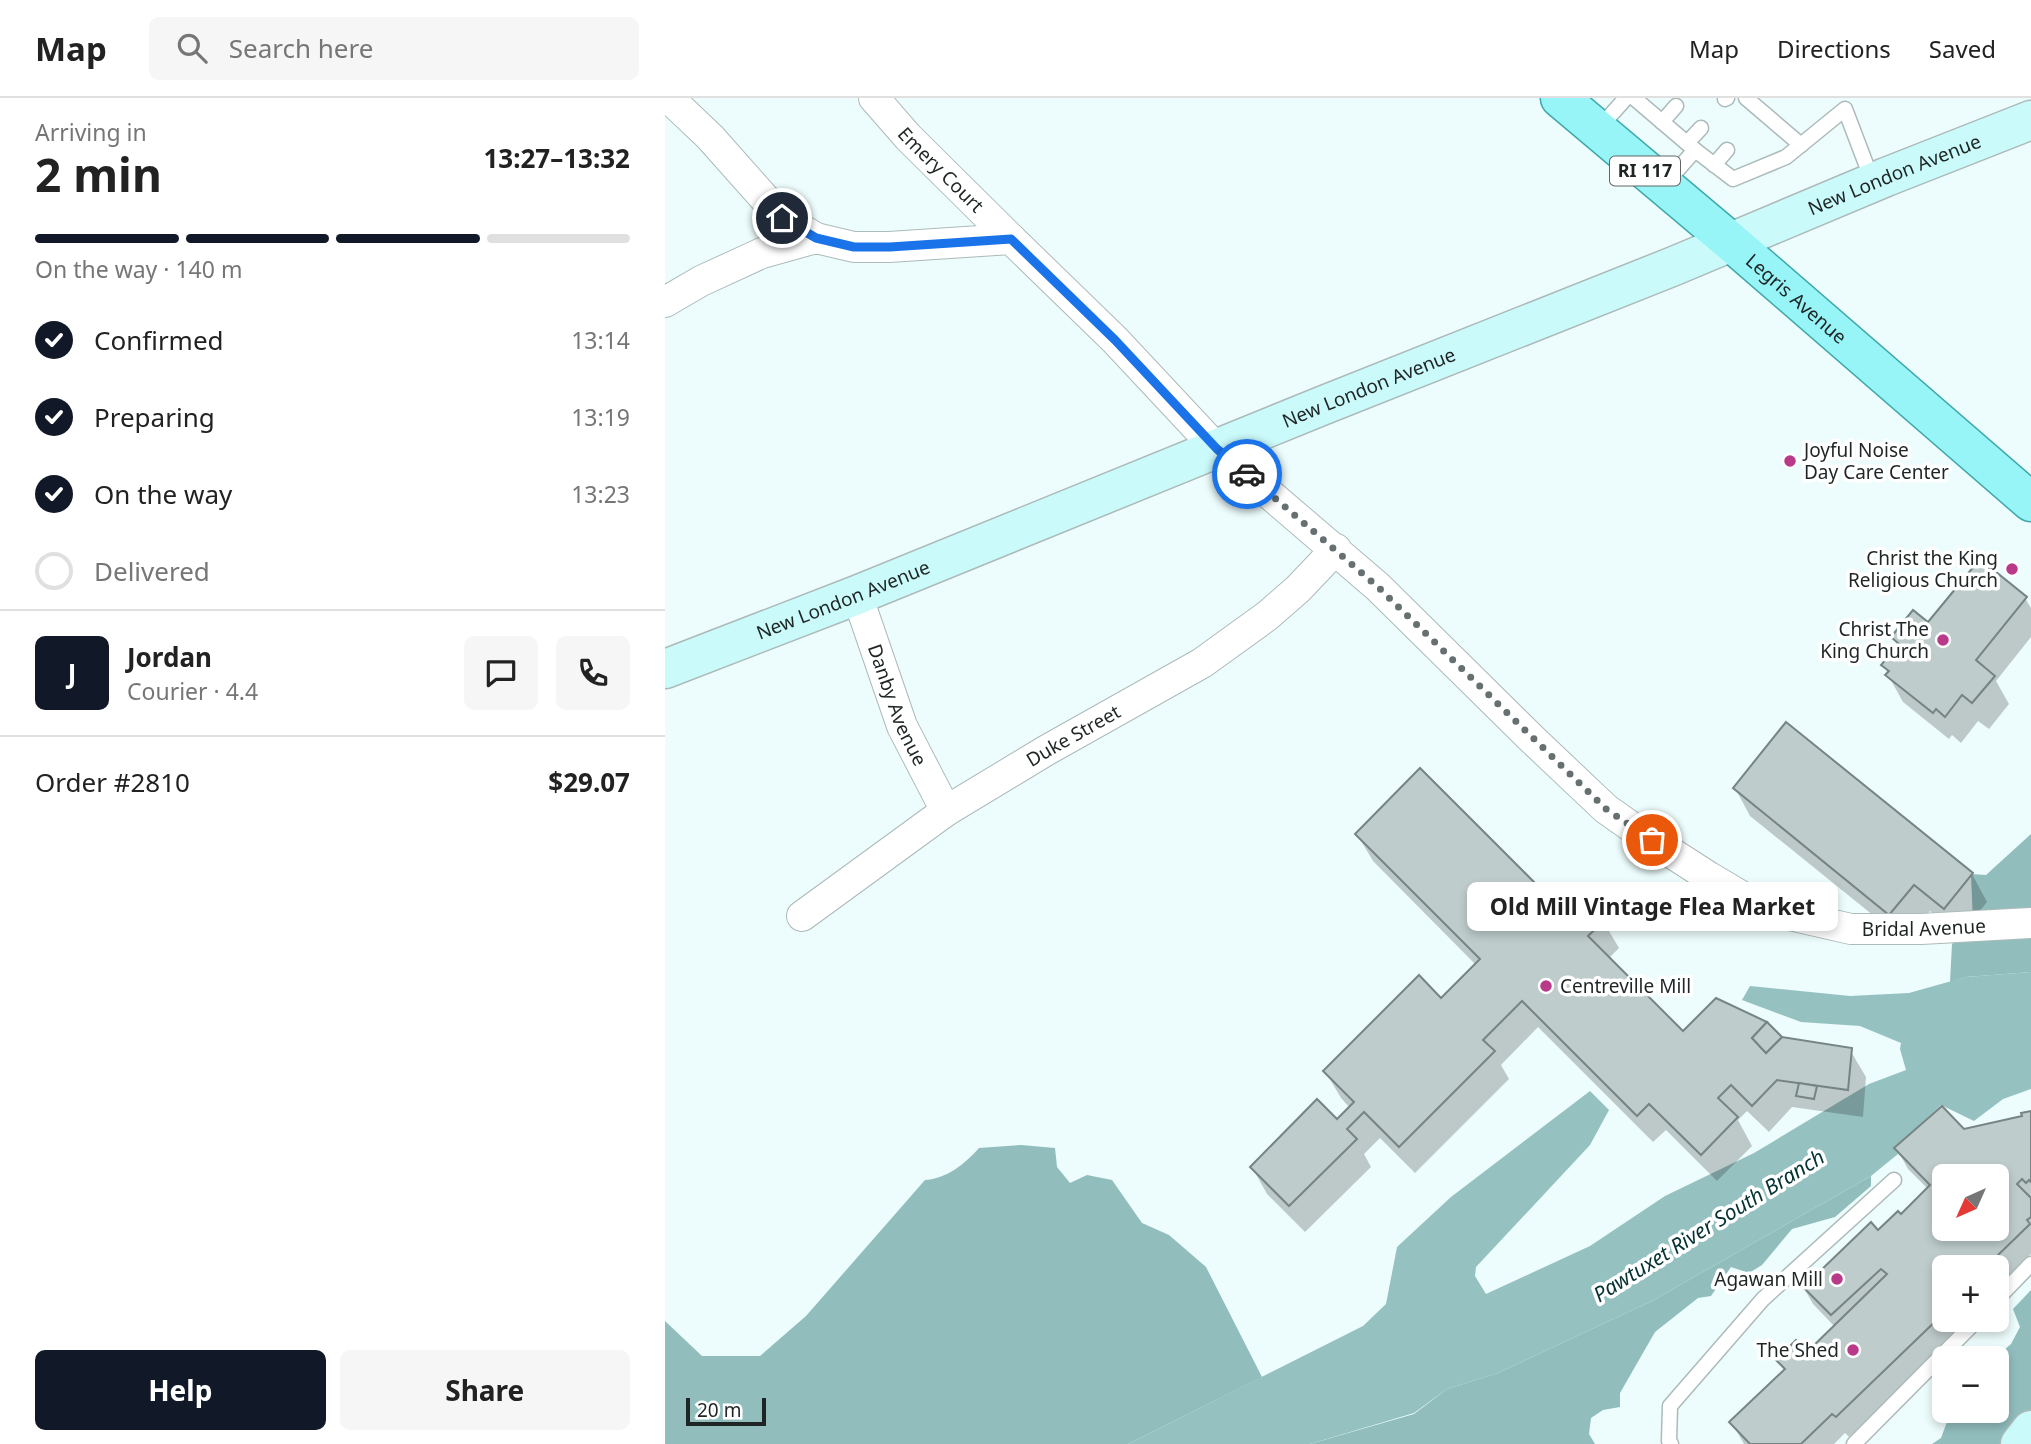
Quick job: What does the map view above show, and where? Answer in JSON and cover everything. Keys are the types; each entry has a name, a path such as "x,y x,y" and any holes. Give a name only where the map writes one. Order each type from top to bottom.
{"main road":[{"name":"Legris Avenue","path":"1560,98 2031,502"},
{"name":"New London Avenue","path":"665,669 857,595 2031,120"},
{"path":"2020,1444 2031,1430"}],"street":[{"path":"669,98 710,137 782,218 816,238 854,247 1011,239"},
{"name":"Emery Court","path":"874,98 908,137 1011,239"},
{"path":"665,302 762,253 816,238"},
{"name":"Bridal Avenue","path":"1011,239 1115,340 1217,449 1378,587 1606,809 1763,909 1851,929 1921,929 2031,923"},
{"name":"Duke Street","path":"801,916 946,811 1047,750 1202,663 1266,616 1336,549"},
{"name":"Danby Avenue","path":"857,595 902,726 946,811"}],"lane":[{"path":"1597,130 1626,98"},
{"path":"1634,98 1733,179 1786,157 1845,109 1873,182"},
{"path":"1746,98 1801,145"},
{"path":"1662,122 1676,106"},
{"path":"1750,122 1760,110"},
{"path":"1664,186 1701,128"},
{"path":"1714,165 1727,150"},
{"path":"1671,1444 1670,1406 1763,1299 1894,1180"},
{"path":"2009,1287 2031,1264"},
{"path":"1854,1444 1965,1332"}],"shaded area":[{"path":"2031,834 2031,972 1966,977 1950,982 1952,944 1973,923 1971,874 1986,875"},
{"path":"1021,1145 1055,1148 1057,1167 1070,1183 1087,1175 1112,1180 1142,1223 1169,1235 1206,1267 1262,1377 1128,1444 665,1444 665,1321 702,1356 760,1356 806,1316 925,1180 955,1170 979,1148"},
{"path":"1871,1176 1871,1186 1835,1217 1792,1229 1762,1265 1749,1273 1731,1267 1711,1296 1698,1298 1655,1332 1620,1393 1620,1407 1603,1410 1591,1418 1589,1434 1595,1444 1310,1444 1414,1414 1447,1389 1498,1373 1652,1301"},
{"path":"2031,1290 2031,1433 2022,1444 1932,1444 1941,1438 1947,1423 2009,1423 2009,1346 2020,1327 2013,1309"}],"water":[{"name":"Pawtuxet River South Branch","path":"2031,972 2031,1089 2003,1099 1974,1121 1941,1105 1894,1148 1898,1154 1871,1176 1652,1301 1498,1373 1447,1389 1414,1413 1310,1444 1128,1444 1363,1326 1386,1304 1397,1247 1451,1197 1590,1091 1609,1110 1590,1145 1476,1267 1475,1276 1486,1294 1590,1246 1665,1196 1754,1153 1869,1084 1906,1070 1901,1043 1860,1026 1801,1022 1742,1000 1750,986 1850,996 1909,993 1966,977"}],"building":[{"name":"Christ The King Church","path":"1980,559 2027,597 1976,660 1995,676 1972,703 1962,695 1945,717 1936,709 1933,713 1885,675 1889,671 1881,665 1899,644 1891,637 1913,610 1928,622"},
{"path":"1786,722 1973,873 1944,909 1914,885 1889,915 1733,788"},
{"name":"Centreville Mill","path":"1420,768 1561,909 1578,893 1605,920 1588,936 1683,1031 1716,998 1767,1022 1752,1038 1766,1053 1782,1037 1852,1048 1848,1090 1777,1080 1752,1106 1731,1085 1718,1098 1738,1117 1701,1155 1649,1104 1637,1116 1522,1001 1483,1040 1495,1051 1399,1147 1364,1112 1347,1129 1357,1139 1289,1206 1250,1167 1317,1099 1337,1119 1354,1102 1323,1071 1419,975 1441,998 1480,959 1355,834"},
{"path":"1767,1022 1782,1037 1766,1053 1752,1038"},
{"path":"1799,1083 1817,1086 1814,1099 1796,1096"},
{"name":"Agawan Mill","path":"1942,1106 1964,1129 2022,1116 2021,1113 2031,1111 2031,1182 2029,1180 2026,1183 2022,1179 2017,1184 2031,1198 2031,1217 2027,1220 2030,1224 1998,1255 1932,1255 1932,1325 1836,1417 1832,1414 1801,1444 1750,1444 1729,1422 1785,1369 1776,1360 1796,1340 1807,1352 1887,1274 1881,1269 1831,1315 1799,1283 1812,1270 1817,1274 1871,1222 1878,1230 1898,1211 1901,1214 1930,1185 1894,1148"}],"way so far":[{"path":"1247,474 1378,587 1606,809 1652,840"}],"place":[{"name":"Joyful Noise Day Care Center","path":"1790,461"},
{"name":"Christ the King Religious Church","path":"2012,569"},
{"name":"Christ The King Church","path":"1943,640"},
{"name":"Old Mill Vintage Flea Market","path":"1652,840"},
{"name":"Centreville Mill","path":"1546,986"},
{"name":"Agawan Mill","path":"1837,1279"},
{"name":"The Shed","path":"1853,1350"}],"route":[{"path":"782,218 816,238 854,247 1011,239 1115,340 1217,449 1247,474"}]}
